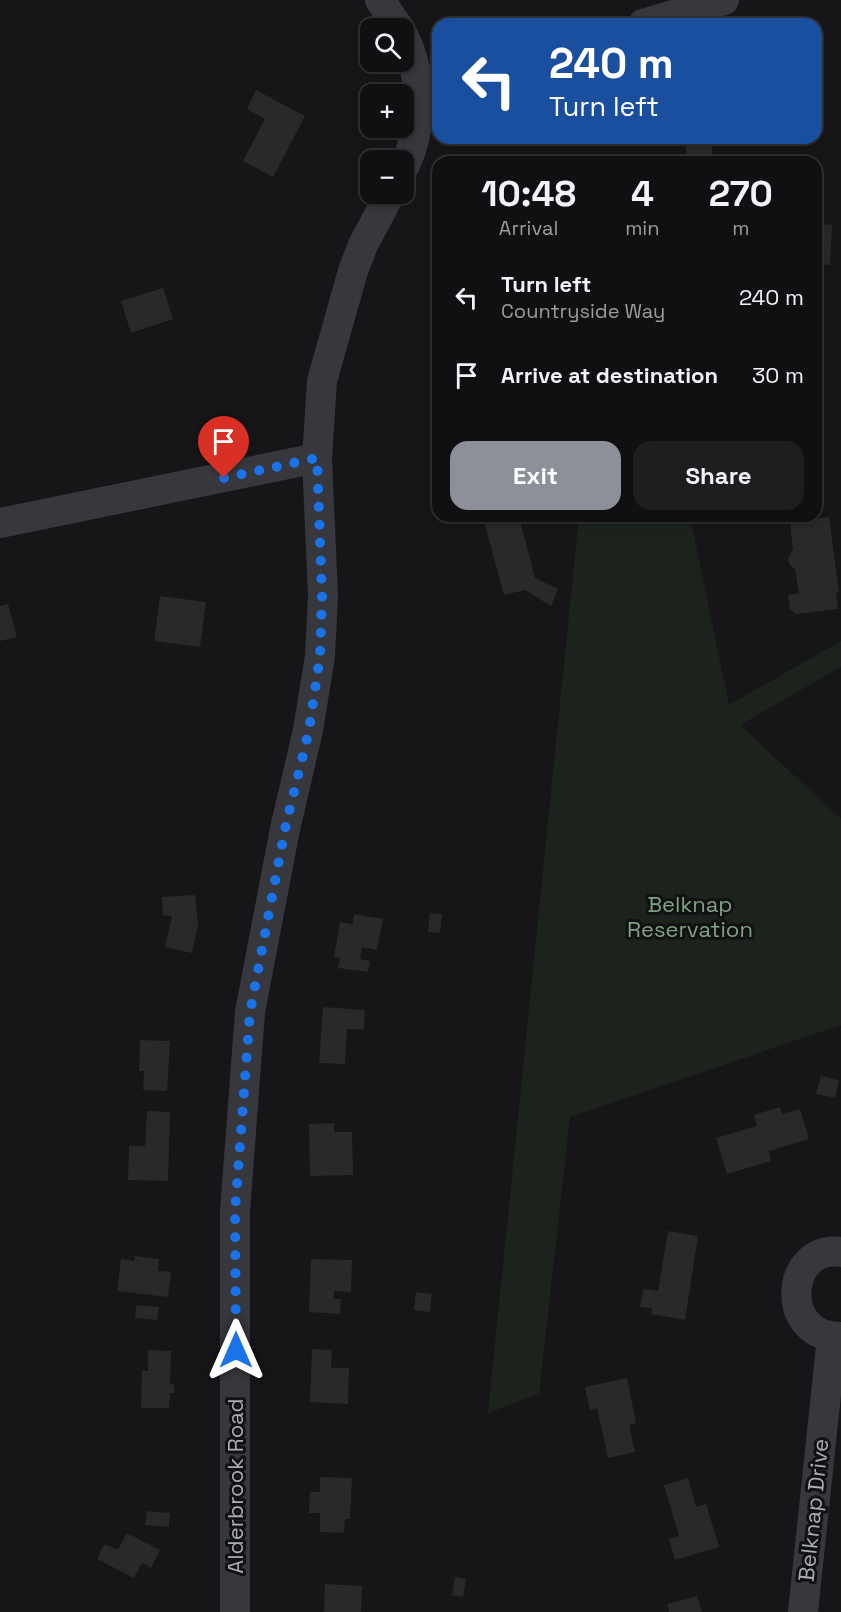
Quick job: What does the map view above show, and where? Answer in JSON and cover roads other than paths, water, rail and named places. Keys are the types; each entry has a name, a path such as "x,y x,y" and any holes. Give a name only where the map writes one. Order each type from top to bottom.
{"street":[{"path":"380,0 392,18"},
{"path":"663,18 724,0"},
{"path":"409,150 427,80 414,64"},
{"name":"Alderbrook Road","path":"235,1612 235,1211 245,1065 252,1002 283,838 309,730 320,656 322,596 317,458 319,414 327,357 353,271 363,245 385,204"},
{"path":"0,523 317,458"},
{"name":"Belknap Drive","path":"803,1612 836,1337 819,1333 804,1319 796,1301 795,1288 800,1274 810,1262 822,1254 841,1252"}],"park label":[{"name":"Belknap Reservation","path":"690,916"}]}
